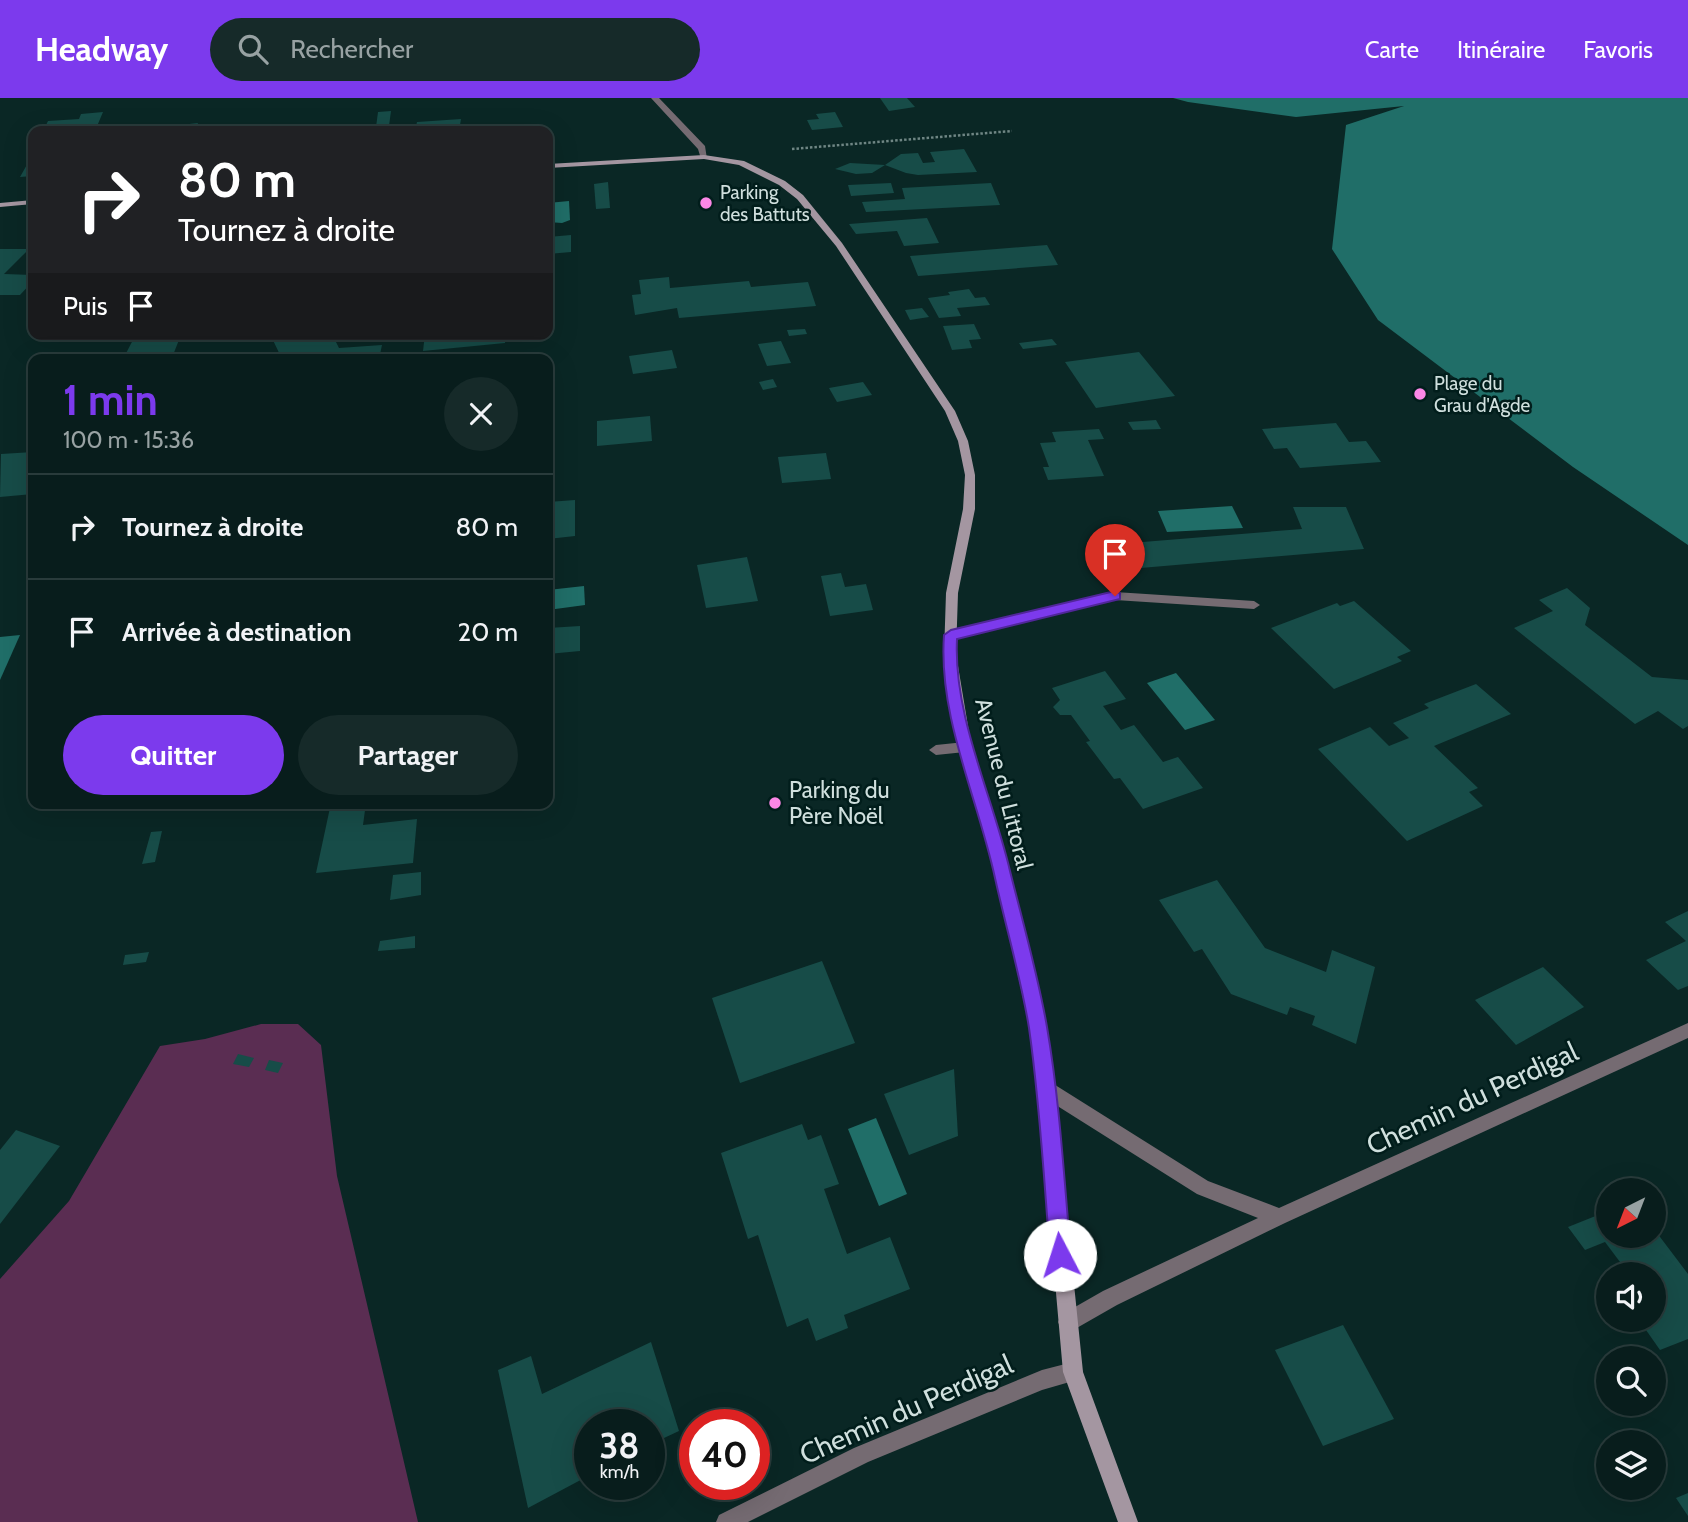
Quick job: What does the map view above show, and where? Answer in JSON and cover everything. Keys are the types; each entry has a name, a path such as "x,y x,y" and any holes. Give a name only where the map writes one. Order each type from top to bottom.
{"street":[{"path":"655,98 702,148 704,157"},
{"name":"Avenue du Littoral","path":"553,166 704,157 741,163 782,183 800,197 839,246 950,411 963,442 970,475 969,509 952,593 950,654 965,747 998,854 1037,1025 1046,1089 1073,1372 1128,1522"},
{"path":"0,205 28,202"},
{"path":"951,635 1115,596 1254,605"},
{"path":"936,750 965,747"},
{"name":"Chemin du Perdigal","path":"1068,1322 1110,1298 1279,1217 1688,1031"},
{"path":"1046,1089 1203,1188 1279,1217"},
{"name":"Chemin du Perdigal","path":"726,1522 862,1455 1042,1380 1073,1372"}],"path":[{"path":"741,163 766,154 794,149 1012,131"}],"shaded area":[{"path":"261,1024 298,1024 321,1045 337,1176 418,1522 0,1522 0,1279 69,1201 160,1046 205,1039"}],"water":[{"path":"1173,98 1688,98 1688,545 1573,467 1378,320 1332,249 1346,125 1404,106 1296,117"},
{"path":"569,201 570,220 553,222 553,203"},
{"path":"1232,506 1243,528 1167,532 1158,511"},
{"path":"584,586 585,605 553,609 553,589"},
{"path":"20,635 0,680 0,637"},
{"path":"1176,673 1215,720 1185,730 1147,683"},
{"path":"876,1118 907,1194 879,1206 848,1129"}],"building":[{"path":"880,98 907,98 915,107 889,111"},
{"path":"391,111 389,126 376,126 378,112"},
{"path":"103,112 97,126 46,126 48,121 79,119 81,114"},
{"path":"835,112 843,127 812,130 807,120 819,119 816,114"},
{"path":"461,119 460,126 416,126 417,122"},
{"path":"198,123 197,126 172,126"},
{"path":"964,149 977,172 918,175 885,165 901,154 918,153 923,163 935,162 930,152"},
{"path":"28,163 28,176 20,177"},
{"path":"850,163 885,165 872,173 856,174 835,169"},
{"path":"608,182 610,208 596,209 594,184"},
{"path":"891,183 894,193 851,196 848,185"},
{"path":"991,183 1000,205 866,212 862,202 905,199 902,188"},
{"path":"927,218 939,243 904,246 897,231 856,234 849,224"},
{"path":"571,235 571,252 553,254 553,237"},
{"path":"1047,245 1058,265 918,276 910,256"},
{"path":"0,249 28,249 4,274 28,275 28,286 20,295 0,295"},
{"path":"669,277 670,288 749,281 751,287 808,282 816,306 679,318 677,308 635,315 632,295 641,294 639,280"},
{"path":"969,289 975,298 985,297 990,305 957,308 961,316 939,318 928,298 950,295 948,292"},
{"path":"922,308 929,317 910,320 905,310"},
{"path":"974,324 981,339 969,340 972,348 952,350 943,326"},
{"path":"805,329 807,334 789,336 787,330"},
{"path":"1052,339 1057,345 1023,349 1019,343"},
{"path":"133,340 179,340 173,354 126,354"},
{"path":"273,340 335,340 339,348 382,345 380,354 280,354"},
{"path":"424,340 505,340 505,343 423,351"},
{"path":"781,341 791,363 767,366 758,344"},
{"path":"672,350 677,368 633,374 629,356"},
{"path":"1139,352 1175,396 1096,408 1065,362"},
{"path":"773,379 777,387 763,390 759,382"},
{"path":"863,382 872,395 837,402 829,388"},
{"path":"650,416 652,441 597,446 597,421"},
{"path":"1156,420 1161,429 1133,430 1128,422"},
{"path":"1336,423 1349,442 1366,441 1381,462 1300,468 1287,448 1274,449 1262,429"},
{"path":"1099,429 1104,439 1088,440 1104,476 1048,480 1043,467 1049,467 1040,443 1056,442 1052,432"},
{"path":"28,452 28,494 0,497 1,454"},
{"path":"826,453 831,479 782,483 778,457"},
{"path":"575,500 575,536 553,538 553,502"},
{"path":"1293,507 1346,507 1364,549 1129,569 1118,544 1302,529"},
{"path":"747,557 758,601 706,608 697,565"},
{"path":"841,573 845,587 866,584 873,610 830,616 821,576"},
{"path":"1567,588 1590,608 1585,625 1652,677 1688,680 1688,726 1683,729 1658,711 1635,724 1514,628 1553,611 1539,600"},
{"path":"1354,601 1411,651 1397,657 1402,661 1334,689 1271,628 1337,603 1340,606"},
{"path":"580,626 580,651 553,654 553,628"},
{"path":"1105,671 1126,699 1103,706 1121,730 1134,725 1163,762 1178,757 1203,788 1143,809 1120,778 1114,779 1086,742 1090,741 1071,715 1060,715 1053,707 1060,700 1052,688"},
{"path":"1476,684 1511,714 1434,746 1478,788 1469,792 1483,806 1407,841 1318,749 1370,727 1389,746 1409,738 1393,723 1429,708 1424,704"},
{"path":"330,809 365,809 363,825 417,819 413,863 316,873"},
{"path":"162,831 155,862 142,864 151,832"},
{"path":"421,872 421,895 390,900 393,875"},
{"path":"1217,880 1265,948 1326,972 1332,950 1375,967 1356,1044 1312,1025 1315,1016 1290,1007 1287,1015 1231,994 1202,949 1194,952 1159,900"},
{"path":"1688,911 1688,986 1678,990 1646,960 1686,941 1665,922"},
{"path":"415,936 415,948 378,951 380,941"},
{"path":"149,952 146,962 123,965 125,955"},
{"path":"822,961 855,1043 740,1083 712,998"},
{"path":"1543,967 1584,1007 1516,1045 1475,1000"},
{"path":"238,1054 254,1058 249,1067 233,1064"},
{"path":"269,1060 283,1063 278,1073 265,1070"},
{"path":"954,1069 958,1136 909,1155 884,1094"},
{"path":"802,1124 808,1140 821,1135 839,1184 824,1189 847,1254 890,1237 910,1289 844,1315 848,1328 816,1341 808,1318 787,1327 758,1235 748,1239 721,1153"},
{"path":"16,1130 60,1146 0,1224 0,1150"},
{"path":"1596,1216 1596,1246 1585,1250 1568,1227"},
{"path":"1666,1245 1688,1274 1688,1339 1666,1348 1657,1346 1647,1332 1666,1332 1666,1262 1620,1262 1610,1248 1666,1248"},
{"path":"1343,1325 1394,1419 1323,1446 1275,1350"},
{"path":"651,1342 679,1431 665,1438 665,1409 574,1409 574,1484 528,1508 498,1370 531,1356 542,1394"},
{"path":"1688,1493 1688,1516 1676,1498"}],"place":[{"name":"Parking des Battuts","path":"706,203"},
{"name":"Plage du Grau d'Agde","path":"1420,394"},
{"name":"Parking du Père Noël","path":"775,803"}],"route":[{"path":"1060,1255 1046,1089 1037,1025 998,854 963,738 950,654 951,635 1115,596"}]}
